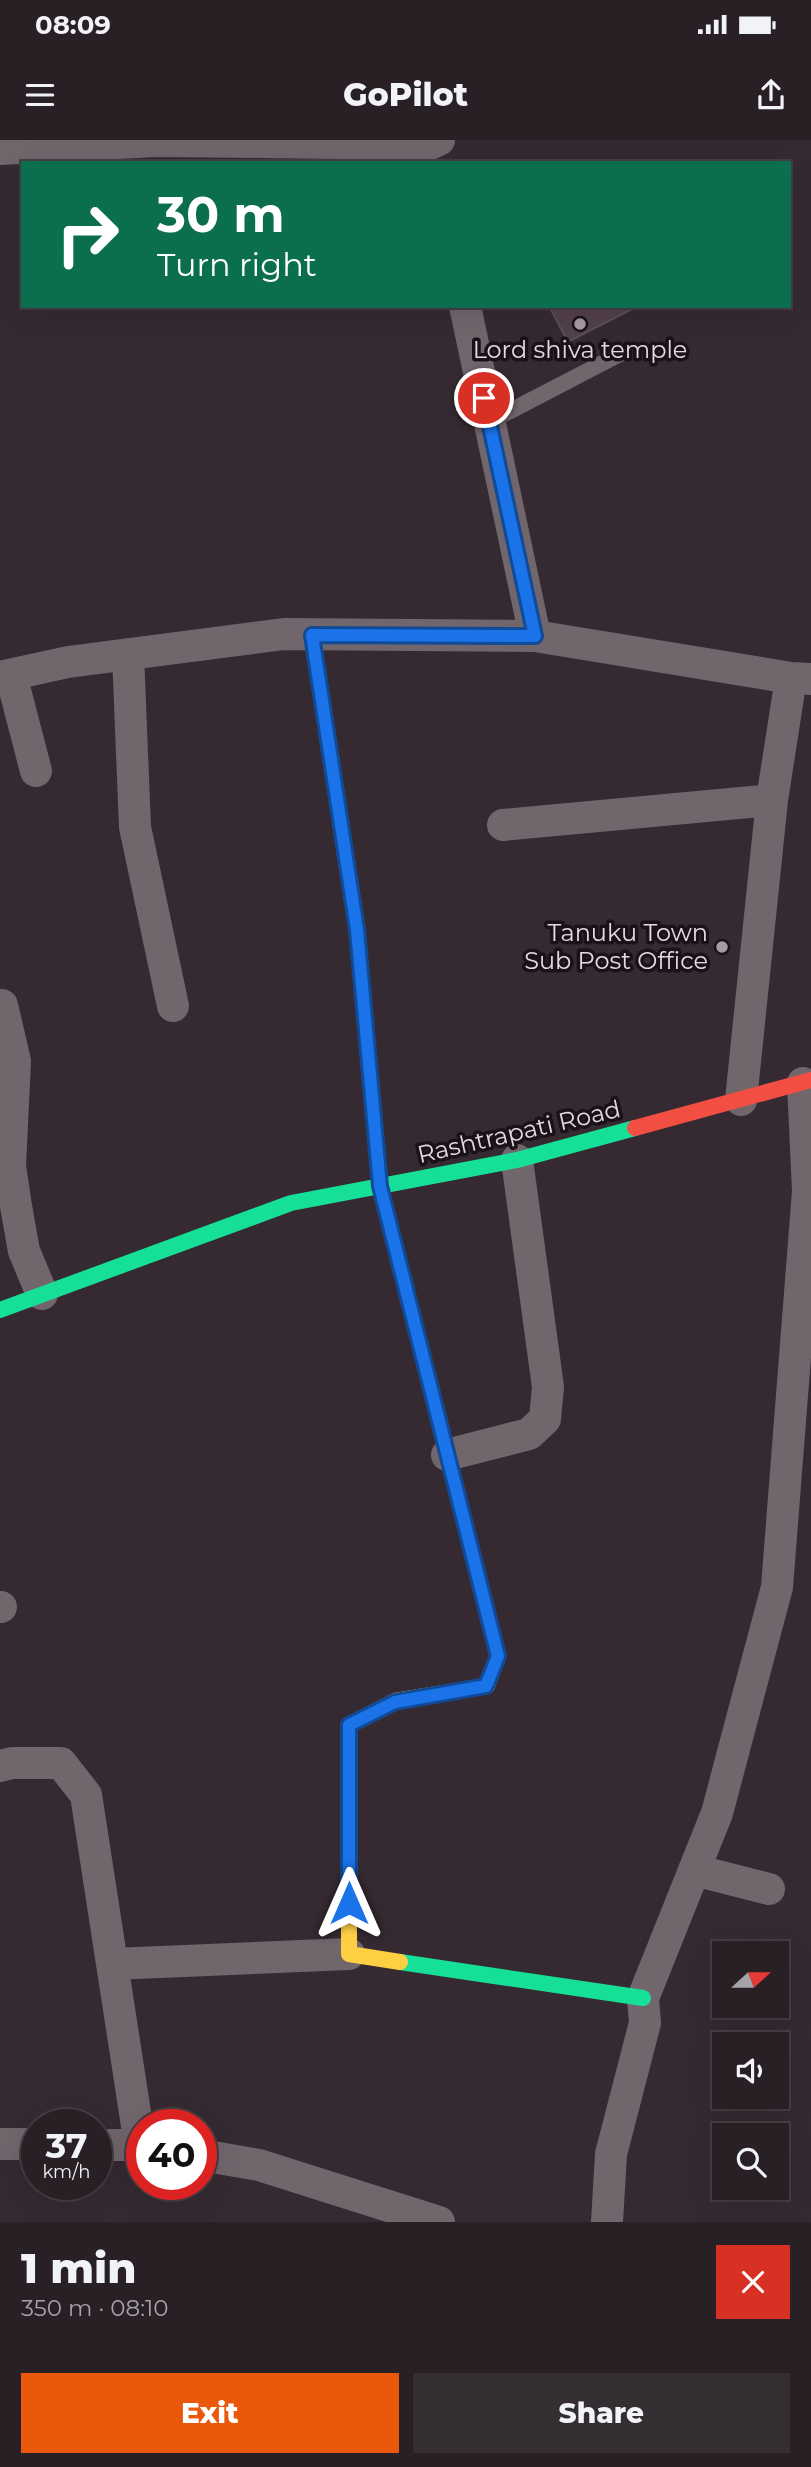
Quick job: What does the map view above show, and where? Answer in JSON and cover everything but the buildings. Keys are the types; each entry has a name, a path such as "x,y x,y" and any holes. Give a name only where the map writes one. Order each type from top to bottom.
{"street":[{"path":"0,149 156,141 265,141 434,149"},
{"path":"464,308 535,636"},
{"path":"36,771 5,676 68,662 284,634 535,636 801,678 772,800 741,1100"},
{"path":"312,635 357,930 380,1186 498,1656 486,1686 395,1702 349,1725 349,1954"},
{"path":"128,654 135,827 173,1006"},
{"path":"503,825 772,800"},
{"path":"2,1005 15,1061 10,1166 24,1251 42,1294"},
{"path":"607,2222 611,2154 645,2023 643,1998 717,1813 777,1587 808,1191 807,1082"},
{"name":"Rashtrapati Road","path":"0,1310 291,1203 517,1160 807,1082"},
{"path":"447,1455 529,1434 545,1419 548,1387 517,1160"},
{"path":"0,1766 12,1763 61,1763 86,1795 135,2109"},
{"path":"694,1870 769,1889"},
{"path":"112,1964 349,1954 643,1998"},
{"path":"0,2144 21,2144"},
{"path":"217,2158 259,2165 439,2222"}],"lane":[{"path":"489,422 620,354"}],"traffic: fast":[{"path":"347,867 357,930 380,1186 494,1639"},
{"path":"0,1310 291,1203 517,1160 635,1128"},
{"path":"400,1962 643,1998"}],"traffic: slow":[{"path":"400,1962 349,1954 349,1725 395,1701 487,1686 498,1655 494,1639"}],"traffic: jam":[{"path":"312,635 347,867"},
{"path":"635,1128 811,1080"}],"place":[{"name":"Lord shiva temple","path":"580,324"},
{"name":"Tanuku Town Sub Post Office","path":"722,947"}],"route":[{"path":"349,1903 349,1725 395,1702 486,1686 498,1656 380,1186 357,930 312,635 535,636 484,398"}]}
